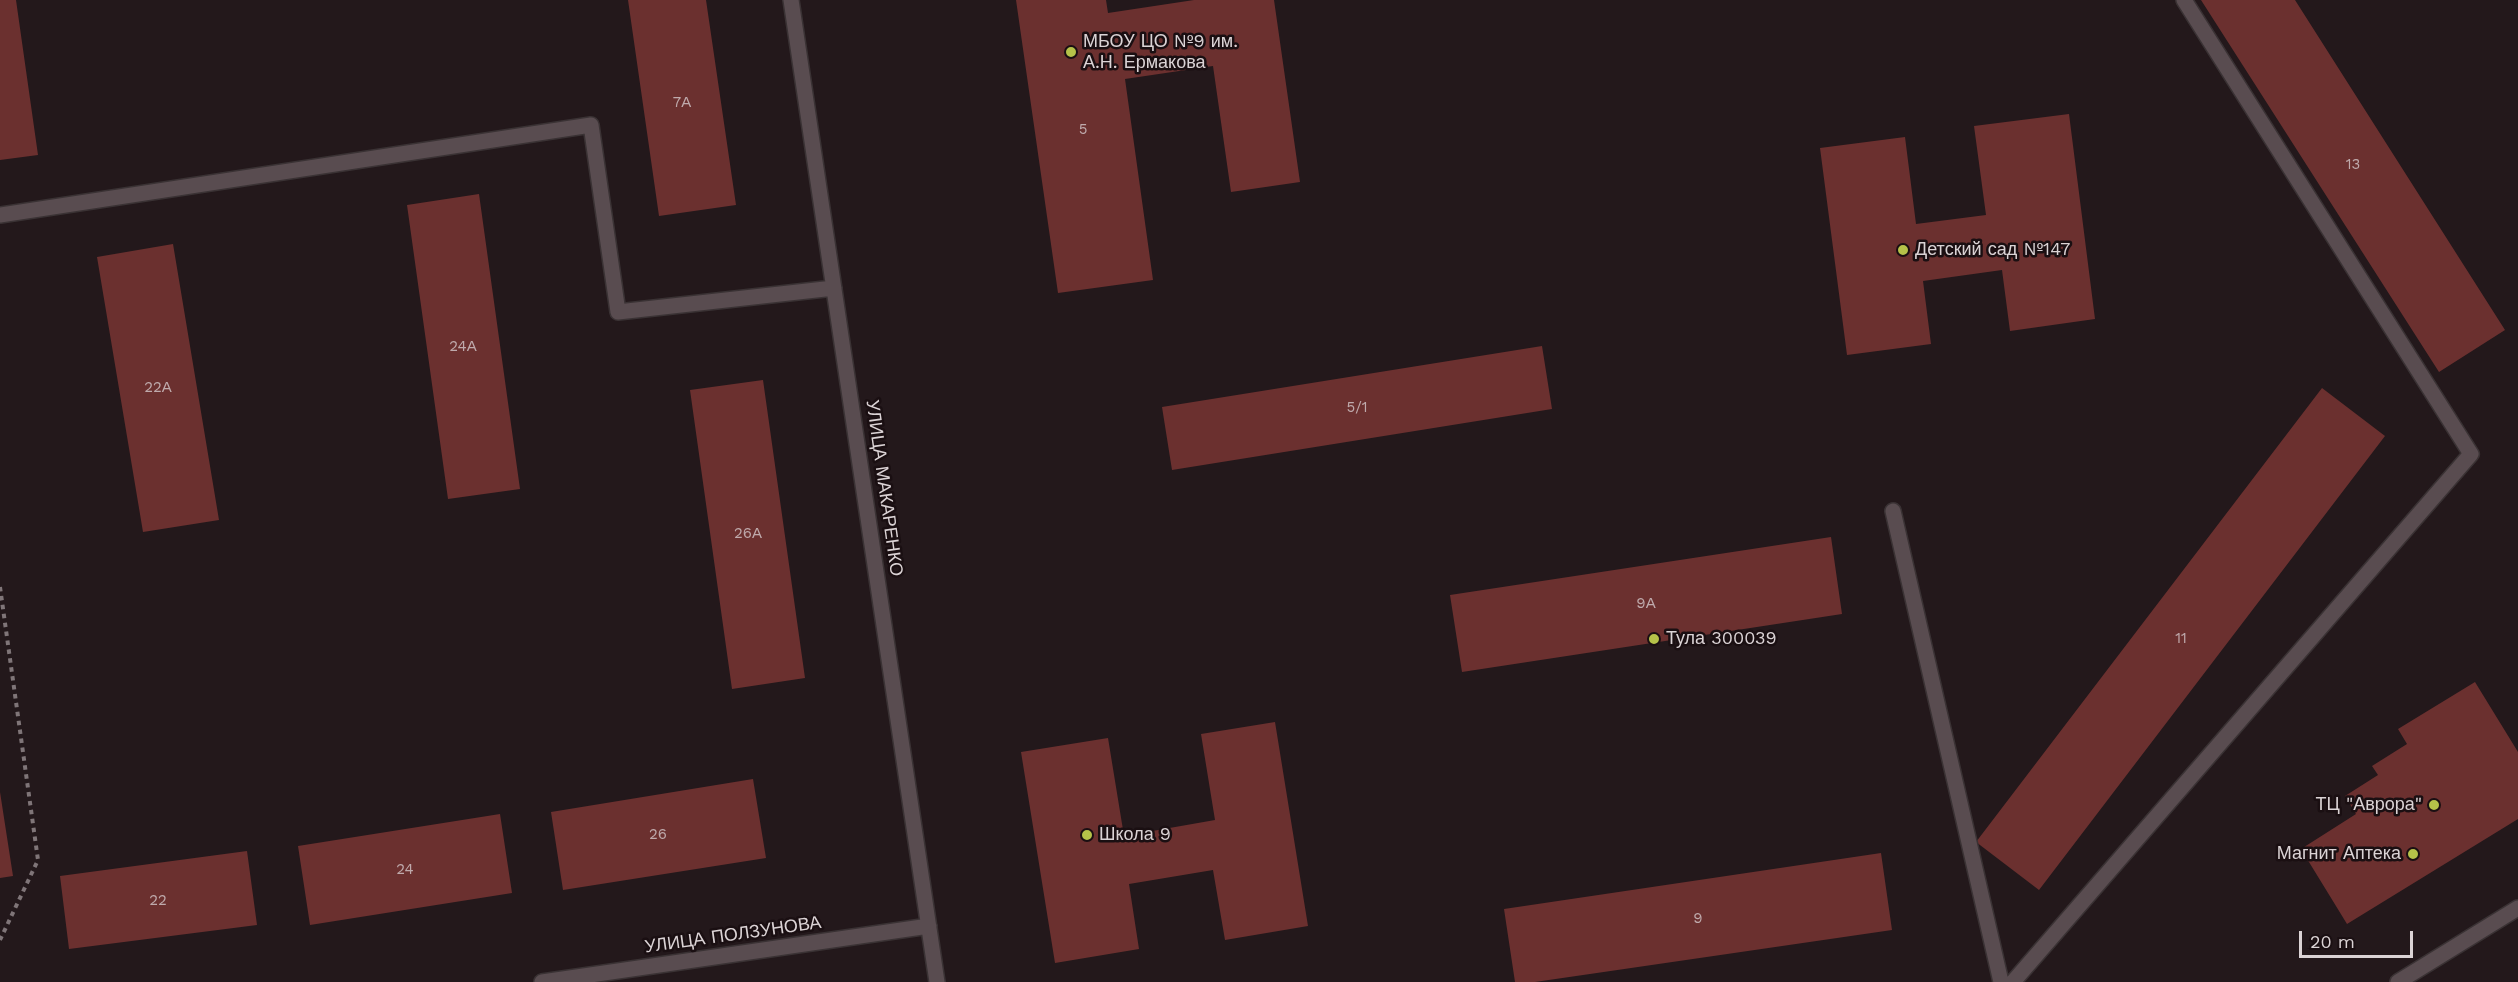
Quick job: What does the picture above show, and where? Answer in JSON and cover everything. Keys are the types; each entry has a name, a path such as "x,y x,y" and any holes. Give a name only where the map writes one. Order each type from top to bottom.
{"street":[{"name":"УЛИЦА МАКАРЕНКО","path":"791,0 937,982"},
{"path":"2013,982 2471,454 2184,0"},
{"path":"0,215 591,125 618,312 834,288"},
{"path":"1893,511 2001,982"},
{"path":"2398,982 2518,908"},
{"name":"УЛИЦА ПОЛЗУНОВА","path":"542,982 929,926"}],"path":[{"path":"0,587 38,860 0,940"}],"building":[{"path":"0,0 16,0 38,155 0,160"},
{"path":"628,0 706,0 736,205 659,216"},
{"path":"1016,0 1106,0 1108,13 1194,0 1274,0 1300,182 1231,192 1213,66 1125,79 1153,280 1058,293"},
{"path":"2201,0 2295,0 2505,330 2439,372"},
{"path":"2069,114 2095,319 2010,331 2002,270 1923,281 1931,344 1847,355 1820,148 1905,137 1916,224 1986,215 1974,126"},
{"path":"479,194 520,489 448,499 407,205"},
{"path":"173,244 219,520 143,532 97,257"},
{"path":"1542,346 1552,409 1172,470 1162,407"},
{"path":"763,380 805,678 732,689 690,390"},
{"path":"2322,388 2385,436 2039,890 1976,842"},
{"path":"1831,537 1842,614 1462,672 1450,595"},
{"name":"ТЦ \"Аврора\"","path":"2475,682 2518,752 2518,819 2347,924 2301,849 2356,814 2345,796 2378,775 2372,766 2407,744 2398,729"},
{"path":"1275,722 1308,926 1225,940 1213,870 1129,884 1139,949 1055,963 1021,752 1108,738 1124,836 1215,820 1201,734"},
{"path":"753,779 766,858 563,890 551,812"},
{"path":"0,792 13,876 0,878"},
{"path":"500,814 512,893 310,925 298,846"},
{"path":"247,851 257,925 69,949 60,876"},
{"path":"1881,853 1892,930 1535,982 1515,982 1504,909"}],"place":[{"name":"МБОУ ЦО №9 им. А.Н. Ермакова","path":"1071,52"},
{"name":"Детский сад №147","path":"1903,250"},
{"name":"Тула 300039","path":"1654,639"},
{"name":"ТЦ \"Аврора\"","path":"2434,805"},
{"name":"Школа 9","path":"1087,835"},
{"name":"Магнит Аптека","path":"2413,854"}]}
